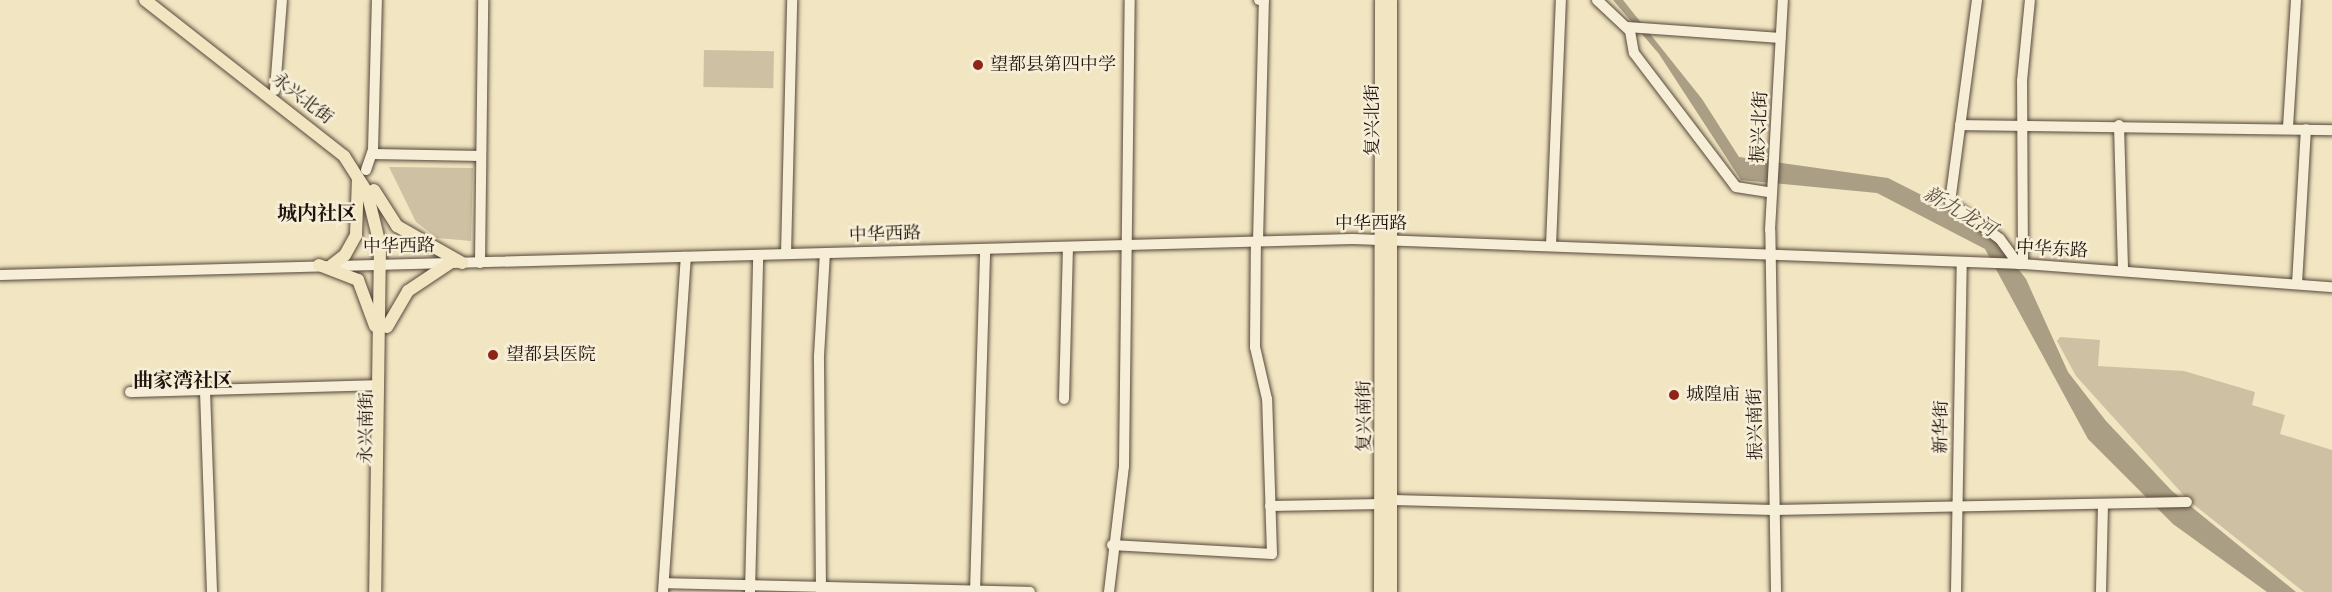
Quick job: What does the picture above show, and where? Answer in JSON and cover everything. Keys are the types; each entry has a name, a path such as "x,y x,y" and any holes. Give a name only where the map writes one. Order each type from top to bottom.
{"main road":[{"name":"永兴北街","path":"145,0 362,171 384,264"},
{"name":"永兴北街","path":"158,0 350,150 374,190 384,264"},
{"name":"复兴北街","path":"1381,0 1387,240"},
{"name":"复兴北街","path":"1387,240 1391,0"},
{"path":"325,265 345,255 356,235 362,171"},
{"path":"374,190 396,226 456,263 408,291 387,327"},
{"name":"复兴南街","path":"1387,240 1390,592"},
{"name":"永兴南街","path":"383,592 387,327 384,264"},
{"name":"永兴南街","path":"375,592 379,339 384,264"},
{"path":"325,265 358,280 379,339"},
{"name":"复兴南街","path":"1380,592 1388,502"}],"street":[{"path":"275,90 282,0"},
{"path":"362,171 373,154 377,0"},
{"path":"480,263 483,0"},
{"path":"786,254 792,0"},
{"path":"1109,592 1112,545 1124,466 1125,245 1130,0"},
{"path":"1112,545 1272,554 1267,399 1255,347 1264,0 1259,0"},
{"path":"1551,246 1561,0"},
{"path":"1597,0 1629,28 1634,53 1736,187 1772,191"},
{"name":"振兴北街","path":"1770,256 1783,0"},
{"path":"1977,0 1951,204 2000,238 2019,264"},
{"path":"2019,264 2022,125 2030,0"},
{"path":"2288,127 2296,0"},
{"path":"1629,28 1781,38"},
{"path":"1960,125 2119,124 2332,130"},
{"path":"2119,124 2123,271"},
{"path":"2297,284 2306,129"},
{"path":"373,154 481,156"},
{"name":"中华西路","path":"0,275 1387,240 1770,256"},
{"path":"1064,399 1068,247"},
{"path":"975,591 985,249"},
{"path":"820,589 819,356 825,253"},
{"path":"750,588 758,255"},
{"name":"中华东路","path":"1770,256 2019,264 2332,286"},
{"name":"振兴南街","path":"1770,256 1776,592"},
{"path":"686,257 663,588 1030,592"},
{"name":"新华街","path":"1956,592 1962,262"},
{"path":"130,392 378,385"},
{"path":"205,390 212,592"},
{"path":"1270,506 1388,502 1774,510 2103,506 2187,502"},
{"path":"2102,592 2103,506"}],"shaded area":[{"path":"1613,0 1623,0 1702,99 1739,157 1888,178 1959,214 2000,245 2026,279 2068,372 2106,421 2172,491 2296,592 2267,592 2173,524 2088,439 1985,249 1877,193 1741,180 1659,54"},
{"path":"704,50 774,51 773,88 703,87"},
{"path":"389,167 473,168 471,241 437,238 416,222"},
{"path":"2060,337 2100,340 2098,366 2184,371 2255,392 2252,405 2285,415 2280,434 2332,450 2332,592 2304,592 2188,500 2076,376 2057,341"}],"place":[{"name":"望都县第四中学","path":"978,65"},
{"name":"望都县医院","path":"493,355"},
{"name":"城隍庙","path":"1674,395"}],"district":[{"name":"城内社区","path":"317,215"},
{"name":"曲家湾社区","path":"183,382"}],"water label":[{"name":"新九龙河","path":"1959,213"}]}
